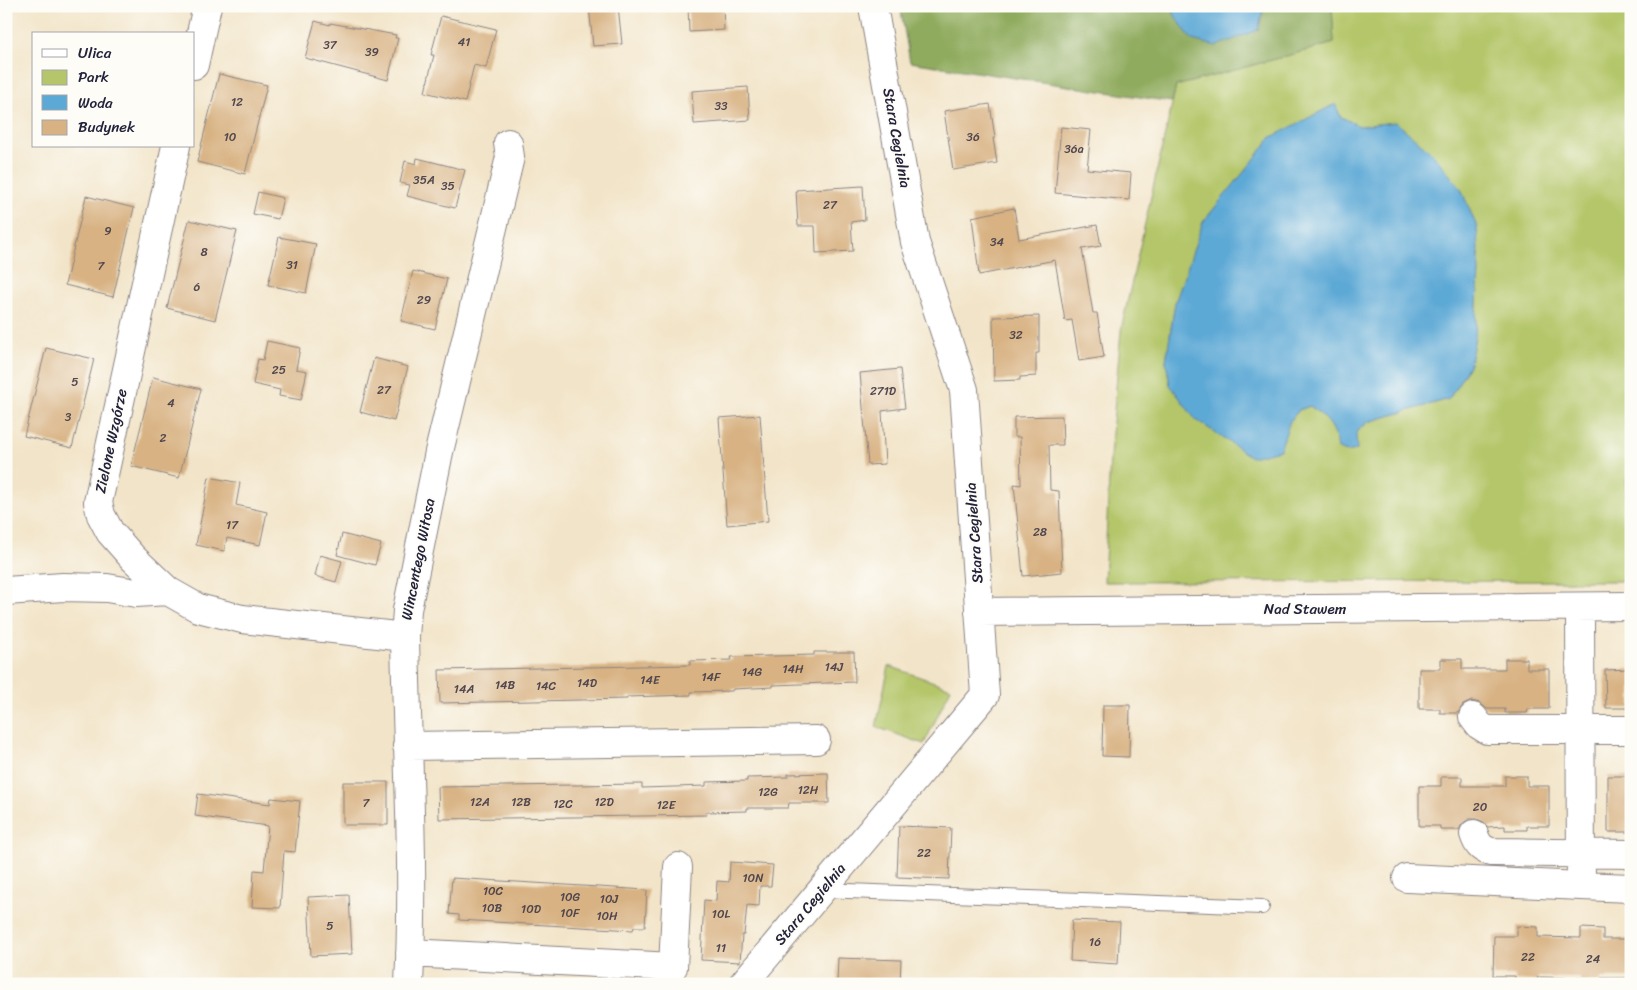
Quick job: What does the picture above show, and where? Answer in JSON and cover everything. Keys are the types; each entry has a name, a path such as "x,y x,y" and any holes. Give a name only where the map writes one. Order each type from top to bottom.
{"street":[{"path":"195,60 207,6"},
{"name":"Stara Cegielnia","path":"743,984 985,695 964,390 915,242 873,6"},
{"name":"Wincentego Witosa","path":"409,984 404,637 407,610 439,452 510,157 508,143"},
{"name":"Zielone Wzgórze","path":"176,148 98,502 101,515 110,532 133,558 168,591 198,608 242,619 404,637"},
{"path":"6,591 63,587 107,588 136,592 168,591"},
{"name":"Nad Stawem","path":"979,612 1631,606"},
{"path":"1580,607 1581,886"},
{"path":"1473,717 1479,725 1487,730 1631,730"},
{"path":"407,746 816,740"},
{"path":"1474,834 1477,843 1483,849 1491,852 1631,854"},
{"path":"410,952 672,967 678,867"},
{"path":"1407,878 1631,888"}],"lane":[{"path":"822,890 1262,907"}],"green space":[{"path":"900,6 1172,6 1175,16 1258,30 1264,6 1332,6 1334,43 1176,86 1172,102 910,62"},
{"path":"1332,6 1631,6 1631,478 1626,478 1628,581 1104,582 1110,457 1121,330 1176,86 1334,43","holes":["1341,117 1359,126 1396,122 1479,272 1475,336 1470,364 1449,399 1368,422 1356,432 1337,436 1329,421 1310,406 1299,410 1290,421 1170,385 1166,361 1175,303 1257,156 1270,138"]},
{"path":"889,666 951,688 924,744 876,727"}],"water":[{"path":"1172,6 1264,6 1258,30 1216,46 1192,40 1175,16"},
{"path":"1335,104 1341,117 1359,126 1396,122 1433,154 1461,189 1477,227 1479,272 1475,336 1470,364 1449,399 1368,422 1356,432 1357,450 1347,452 1338,449 1330,424 1310,406 1299,410 1290,421 1280,450 1251,457 1195,419 1170,385 1166,361 1175,303 1203,222 1270,138"}],"building":[{"path":"589,6 618,6 622,44 593,46"},
{"path":"688,6 723,6 724,30 689,32"},
{"path":"441,16 496,29 486,68 474,65 465,102 425,92 434,55 431,55"},
{"path":"315,21 396,35 395,38 398,38 388,80 305,58"},
{"path":"219,74 267,85 245,174 197,162"},
{"path":"748,87 750,120 694,124 692,91"},
{"path":"990,104 997,163 953,170 944,111"},
{"path":"1061,127 1091,130 1087,169 1131,173 1129,200 1055,193"},
{"path":"417,158 465,170 455,208 407,196 410,185 400,183 405,161 416,164"},
{"path":"863,186 865,220 851,222 853,251 816,253 815,226 798,226 796,190"},
{"path":"258,192 283,198 278,219 253,214"},
{"path":"86,196 134,208 113,297 65,285"},
{"path":"1014,208 1019,239 1097,225 1101,246 1082,249 1093,313 1097,313 1104,357 1079,361 1072,320 1065,321 1055,260 979,275 972,217"},
{"path":"189,220 237,231 215,320 167,308"},
{"path":"279,237 316,244 306,293 268,285"},
{"path":"413,271 447,279 435,329 401,321"},
{"path":"1039,316 1039,353 1036,353 1036,376 1020,377 1020,380 994,381 993,317"},
{"path":"267,341 300,348 296,369 307,371 301,400 279,396 280,390 253,384 258,359 263,360"},
{"path":"46,348 94,359 72,448 24,436"},
{"path":"374,358 408,367 394,421 360,412"},
{"path":"900,369 905,408 882,411 885,464 868,465 860,373"},
{"path":"153,377 201,389 179,478 131,466"},
{"path":"760,415 768,521 727,525 719,418"},
{"path":"1062,416 1063,445 1049,445 1050,490 1059,491 1062,572 1023,576 1014,484 1021,485 1020,437 1014,437 1014,417"},
{"path":"209,477 240,483 236,505 267,512 260,545 227,538 224,551 196,545"},
{"path":"342,534 381,544 375,565 337,555"},
{"path":"320,555 342,561 336,582 315,576"},
{"path":"814,652 854,652 855,682 773,685 773,687 733,689 732,691 691,692 691,695 627,697 627,699 440,703 439,670 690,665 690,661 732,660 731,657 814,655"},
{"path":"1441,659 1462,659 1462,669 1505,669 1505,659 1527,659 1527,669 1549,669 1549,709 1528,709 1527,713 1505,713 1505,709 1487,709 1480,703 1472,701 1463,705 1458,713 1440,713 1440,709 1419,709 1419,669 1441,669"},
{"path":"1631,669 1631,708 1606,708 1605,670"},
{"path":"1103,705 1130,705 1129,757 1102,756"},
{"path":"828,773 829,803 789,803 788,808 747,808 747,811 706,812 707,815 439,819 438,787 642,784 642,788 706,786 706,782 747,781 747,778 788,777 788,774"},
{"path":"1505,776 1527,776 1527,786 1549,786 1549,826 1527,826 1527,830 1505,830 1505,826 1487,827 1484,822 1477,819 1469,819 1462,824 1459,830 1440,830 1440,826 1419,826 1419,786 1441,786 1441,777 1462,777 1462,786 1505,786"},
{"path":"1608,776 1631,776 1631,832 1608,832"},
{"path":"343,782 388,782 388,825 343,825"},
{"path":"198,794 270,804 271,798 300,801 295,852 284,851 280,908 252,907 254,870 264,871 268,826 195,816"},
{"path":"899,826 951,828 949,879 897,877"},
{"path":"730,862 773,865 771,886 760,886 759,906 747,905 740,962 701,960 704,900 716,901 717,881 729,882"},
{"path":"452,878 647,890 645,927 634,927 633,930 459,920 459,915 449,914"},
{"path":"349,895 352,954 311,956 308,897"},
{"path":"1072,920 1120,922 1118,964 1070,961"},
{"path":"1517,926 1538,927 1538,937 1581,938 1581,928 1603,929 1603,939 1631,939 1631,978 1601,978 1601,982 1580,981 1580,978 1538,977 1537,981 1515,980 1515,976 1493,976 1494,936 1517,936"},
{"path":"838,958 901,960 900,984 837,984"}]}
